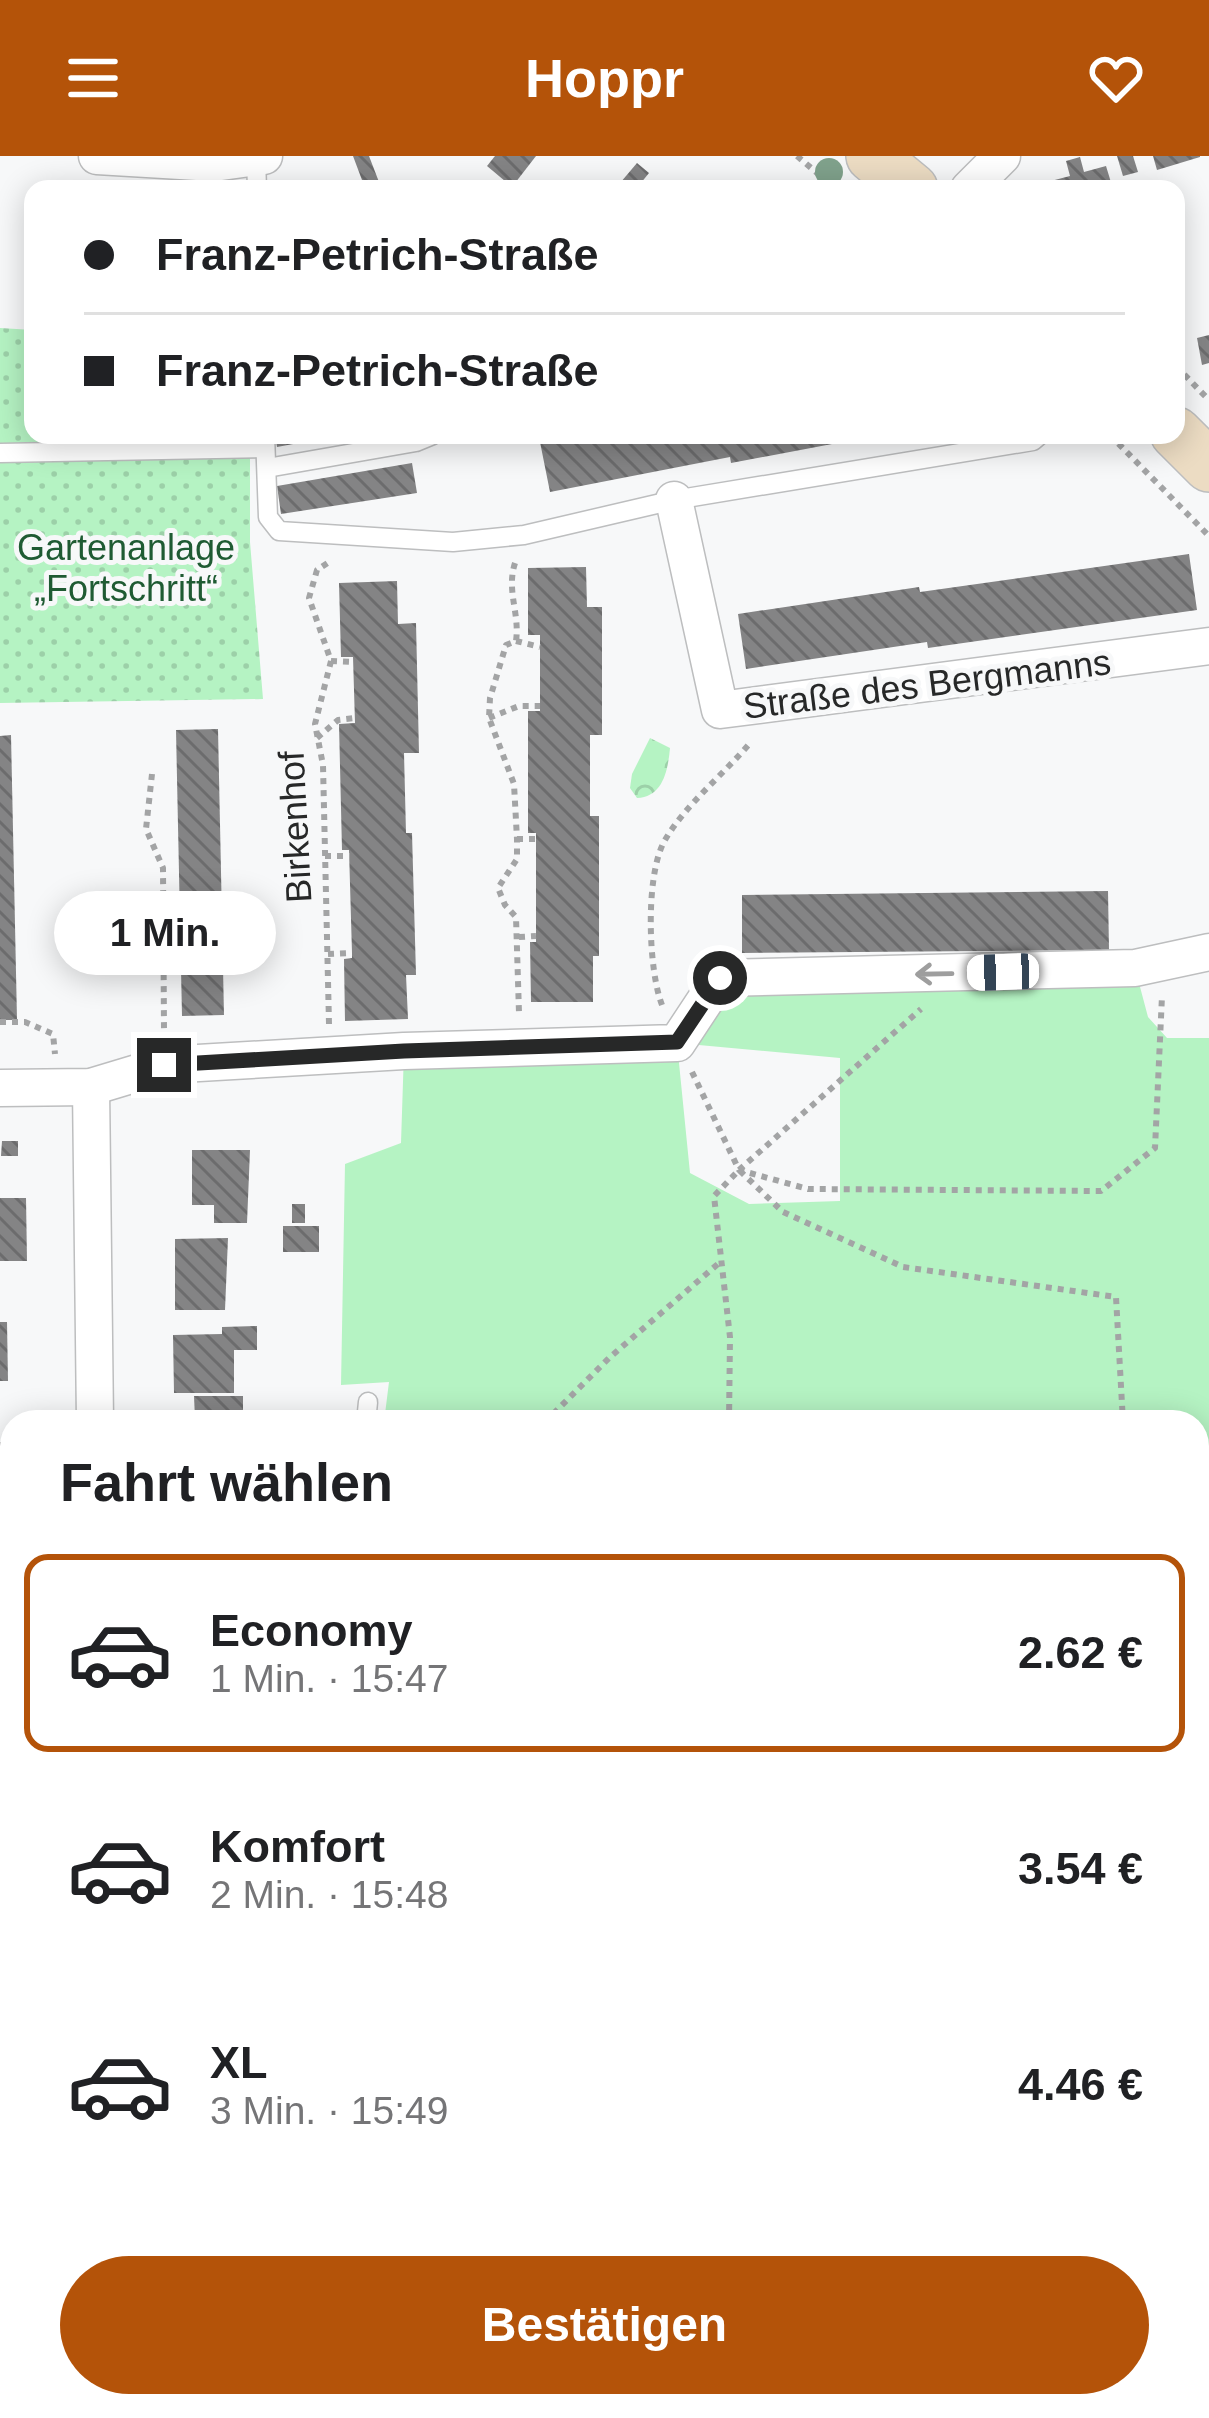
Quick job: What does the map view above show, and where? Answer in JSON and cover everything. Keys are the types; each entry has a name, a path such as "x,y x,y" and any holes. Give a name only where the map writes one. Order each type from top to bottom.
{"main road":[{"path":"872,156 901,180"}],"street":[{"path":"97,156 259,168"},
{"path":"978,180 1002,156"},
{"name":"Straße des Bergmanns","path":"674,500 720,710 1208,657"},
{"path":"0,1088 74,1087 164,1065 677,1042 720,978 1149,965 1209,952"},
{"path":"74,1087 94,1410"}],"lane":[{"path":"0,452 266,450 378,444"},
{"path":"266,450 268,517 279,531 453,542 524,535 674,500 1015,444"}],"path":[{"path":"796,156 825,180"},
{"path":"1185,376 1209,401"},
{"path":"1119,444 1209,536"},
{"path":"516,640 519,622 510,580 524,535"},
{"path":"309,598 331,661 353,662"},
{"path":"520,1047 519,937 516,917 499,888 517,859 514,784 489,718 506,645 516,640 540,646"},
{"name":"Birkenhof","path":"330,1058 323,765 315,724 331,661"},
{"path":"756,705 757,736 662,843 655,874 652,951 656,990 740,1170 783,1212 903,1267 1116,1297 1123,1410"},
{"path":"489,718 519,706 540,706"},
{"path":"317,738 338,720 355,718"},
{"path":"152,774 146,829 163,868 164,1065"},
{"path":"518,839 536,839"},
{"path":"325,856 350,856"},
{"path":"519,937 536,936"},
{"path":"328,954 352,953"},
{"path":"740,1170 808,1189 1101,1191 1155,1148 1149,965"},
{"path":"729,1410 730,1336 714,1196 959,974"},
{"path":"0,1022 25,1022 53,1034 74,1087"},
{"path":"557,1410 719,1263"}],"green space":[{"name":"Gartenanlage „Fortschritt“","path":"0,328 24,329 24,444 250,444 250,542 263,699 0,703"},
{"path":"650,738 670,748 668,765 658,788 637,798 630,788 632,774"},
{"path":"1135,968 1148,1017 1167,1038 1209,1038 1209,1410 386,1410 389,1382 341,1385 345,1164 401,1143 404,1051 677,1042 720,978","holes":["677,1043 840,1058 840,1201 749,1204 690,1173"]}],"building":[{"path":"353,156 369,156 378,180 362,180"},
{"path":"495,156 536,156 517,180 504,180 487,166"},
{"path":"1117,156 1133,156 1138,172 1123,176"},
{"path":"1153,156 1200,156 1200,157 1157,170"},
{"path":"1080,157 1084,172 1106,166 1110,180 1055,180 1070,176 1066,161"},
{"path":"637,163 649,173 643,180 623,180"},
{"path":"1209,335 1209,363 1202,365 1197,338"},
{"path":"540,444 832,444 731,463 730,457 550,492"},
{"path":"412,463 417,493 281,514 277,486"},
{"path":"1189,554 1197,610 746,669 738,614"},
{"path":"586,567 587,607 602,607 602,735 590,735 590,816 599,816 599,956 593,956 593,1002 531,1002 536,833 528,833 528,711 540,711 540,635 528,635 528,568"},
{"path":"397,581 398,624 416,623 419,753 404,753 406,833 412,833 416,975 406,975 408,1019 345,1021 344,959 352,958 352,953 349,850 342,850 339,724 355,723 353,657 341,657 339,583"},
{"path":"218,729 224,1015 182,1016 176,730"},
{"path":"11,735 17,1020 0,1020 0,736"},
{"path":"1108,891 1109,950 742,953 742,895"},
{"path":"2,1141 18,1141 18,1156 1,1156"},
{"path":"192,1150 250,1150 247,1223 214,1223 214,1205 192,1205"},
{"path":"0,1198 26,1198 27,1261 0,1261"},
{"path":"292,1204 305,1204 305,1223 292,1223"},
{"path":"283,1226 319,1226 319,1252 283,1252"},
{"path":"228,1238 225,1310 175,1310 175,1239"},
{"path":"0,1322 7,1322 8,1381 0,1381"},
{"path":"257,1326 257,1350 234,1350 234,1393 174,1393 173,1335 222,1334 222,1327"},
{"path":"194,1396 243,1396 243,1410 195,1410"}],"route":[{"path":"164,1065 677,1042 720,978"}]}
